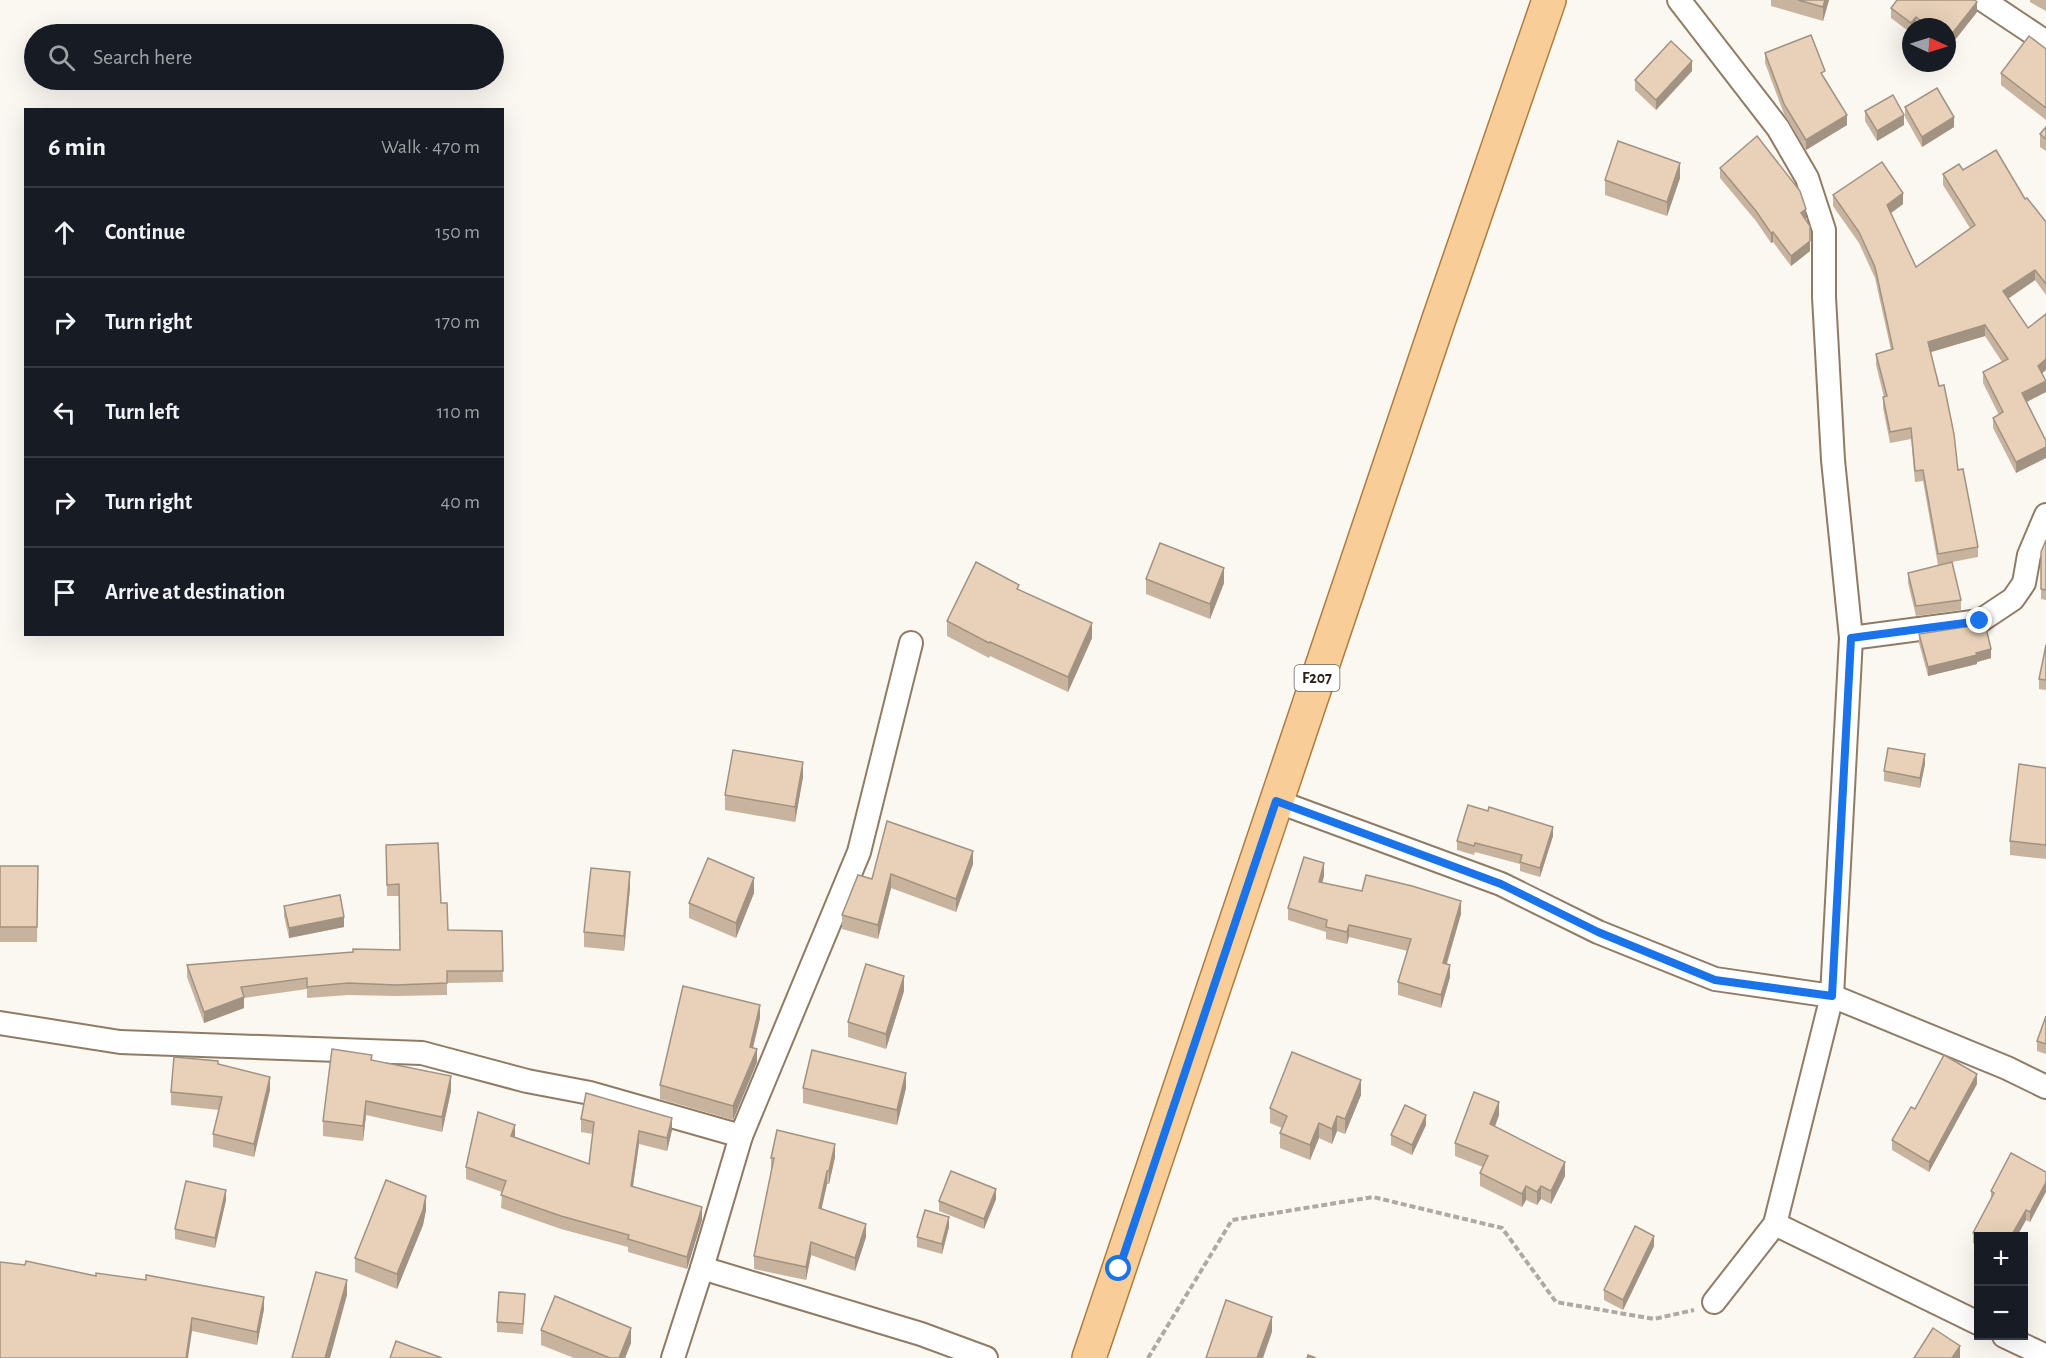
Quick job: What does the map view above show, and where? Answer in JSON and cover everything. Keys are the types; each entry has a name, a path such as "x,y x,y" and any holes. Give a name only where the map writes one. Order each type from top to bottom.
{"main road":[{"name":"F207","path":"1089,1358 1438,322 1550,0"}],"street":[{"path":"1679,0 1778,128 1807,178 1824,230 1824,297 1833,460 1851,638 1832,996 1775,1224 1714,1302"},
{"path":"1983,0 2046,42"},
{"path":"1851,638 1980,621 2013,599 2024,583 2030,555 2046,515"},
{"path":"673,1358 741,1136 860,852 911,644"},
{"path":"1276,801 1501,884 1598,932 1715,980 1832,996 2007,1068 2046,1087"},
{"path":"0,1023 120,1042 422,1053 526,1081 590,1093 741,1136"},
{"path":"1775,1224 1974,1321"},
{"path":"702,1268 921,1334 986,1358"},
{"path":"2014,1340 2046,1356"}],"path":[{"path":"1148,1358 1232,1220 1373,1197 1502,1228 1556,1302 1654,1319 1704,1308 1714,1302"}],"building":[{"path":"1798,0 1825,0 1823,7"},
{"path":"1897,0 1975,0 1977,2 1956,29 1956,18 1904,18 1891,8"},
{"path":"1811,35 1825,71 1821,73 1847,115 1806,140 1784,104 1765,53"},
{"path":"2029,36 2046,49 2046,108 2001,73"},
{"path":"1671,41 1692,61 1656,100 1635,80"},
{"path":"1937,88 1954,117 1922,137 1905,107"},
{"path":"1893,95 1904,115 1877,131 1865,111"},
{"path":"2046,127 2046,139 2040,134"},
{"path":"1757,136 1800,191 1806,209 1801,213 1810,226 1810,241 1791,256 1720,168"},
{"path":"1618,141 1680,163 1667,202 1605,180"},
{"path":"1996,150 2025,199 2027,198 2046,222 2046,284 2035,270 2003,291 2028,328 2046,314 2046,359 2038,366 2046,381 2022,393 2046,441 2046,447 2016,462 1993,418 2003,412 1983,372 2008,359 1985,325 1928,342 1939,386 1944,385 1954,434 1958,470 1963,469 1978,547 1938,554 1923,470 1915,471 1911,428 1890,432 1883,397 1887,396 1876,354 1893,349 1875,267 1859,232 1833,195 1882,162 1903,193 1887,205 1916,267 1975,225 1943,174 1959,164 1963,170"},
{"path":"2046,540 2046,590 2041,589 2041,552"},
{"path":"1160,543 1224,568 1210,604 1146,579"},
{"path":"976,562 1019,585 1017,589 1092,623 1068,677 989,643 947,621"},
{"path":"1952,562 1961,600 1916,606 1908,573"},
{"path":"1985,624 1991,649 1976,653 1977,655 1928,667 1919,634"},
{"path":"2046,645 2046,680 2039,679"},
{"path":"1888,748 1925,754 1920,778 1884,771"},
{"path":"733,750 803,762 795,807 725,795"},
{"path":"2019,764 2046,768 2046,845 2010,841"},
{"path":"1468,805 1488,811 1489,807 1553,827 1540,868 1520,862 1522,855 1475,843 1474,846 1457,841"},
{"path":"887,821 973,851 956,899 891,874 878,925 842,915 858,875 872,879"},
{"path":"438,843 441,903 447,903 448,930 502,931 503,971 447,971 447,983 396,985 348,983 307,987 307,978 241,987 244,997 204,1012 187,965 353,952 353,949 400,950 399,884 387,885 386,845"},
{"path":"1304,857 1324,863 1319,882 1362,891 1366,875 1461,901 1443,963 1450,965 1441,995 1398,982 1411,939 1349,925 1347,932 1326,927 1327,920 1288,908"},
{"path":"708,858 754,878 736,923 689,903"},
{"path":"0,866 38,866 37,927 0,927"},
{"path":"591,868 630,872 624,936 584,932"},
{"path":"340,895 344,917 289,928 284,906"},
{"path":"866,964 904,976 886,1034 848,1022"},
{"path":"683,986 760,1005 750,1047 757,1049 733,1106 660,1085"},
{"path":"2046,1016 2046,1044 2037,1041"},
{"path":"332,1049 372,1055 371,1060 451,1076 442,1117 366,1101 363,1126 323,1121"},
{"path":"812,1050 906,1073 897,1110 803,1088"},
{"path":"1292,1052 1361,1080 1345,1119 1337,1116 1332,1129 1319,1123 1310,1145 1280,1133 1287,1116 1270,1108"},
{"path":"1944,1055 1977,1074 1929,1162 1892,1140 1911,1107 1915,1109"},
{"path":"174,1057 218,1061 218,1064 270,1077 254,1144 213,1134 222,1097 171,1092"},
{"path":"1474,1092 1499,1102 1490,1124 1565,1162 1551,1191 1541,1186 1537,1192 1526,1186 1522,1194 1480,1173 1488,1156 1455,1143"},
{"path":"586,1093 672,1118 667,1138 639,1131 631,1186 702,1207 687,1257 628,1239 629,1235 561,1216 501,1195 506,1181 466,1167 478,1112 515,1125 511,1136 589,1164 594,1122 581,1119"},
{"path":"1405,1105 1426,1115 1412,1145 1391,1135"},
{"path":"777,1130 835,1144 819,1208 866,1224 855,1258 811,1242 806,1267 754,1256 774,1158 771,1158"},
{"path":"2011,1153 2046,1172 2046,1182 2030,1212 2026,1210 2013,1232 1973,1233 1994,1193 1991,1191"},
{"path":"951,1171 996,1189 984,1219 939,1201"},
{"path":"386,1180 426,1196 423,1210 397,1274 355,1258"},
{"path":"186,1181 226,1190 215,1238 175,1229"},
{"path":"925,1210 949,1217 942,1244 917,1237"},
{"path":"1635,1226 1654,1236 1623,1300 1604,1290"},
{"path":"26,1261 96,1276 96,1273 146,1280 146,1275 264,1297 257,1332 192,1318 186,1358 0,1358 0,1262 25,1265"},
{"path":"316,1272 347,1280 325,1358 292,1358"},
{"path":"499,1292 525,1294 523,1324 497,1322"},
{"path":"555,1296 631,1328 619,1358 610,1358 541,1330"},
{"path":"1226,1300 1272,1317 1257,1358 1206,1358"},
{"path":"1933,1328 1960,1346 1952,1358 1914,1358"},
{"path":"396,1341 442,1358 390,1358"}],"route":[{"path":"1119,1269 1276,801 1501,884 1598,932 1715,980 1832,996 1851,638 1980,621"}]}
